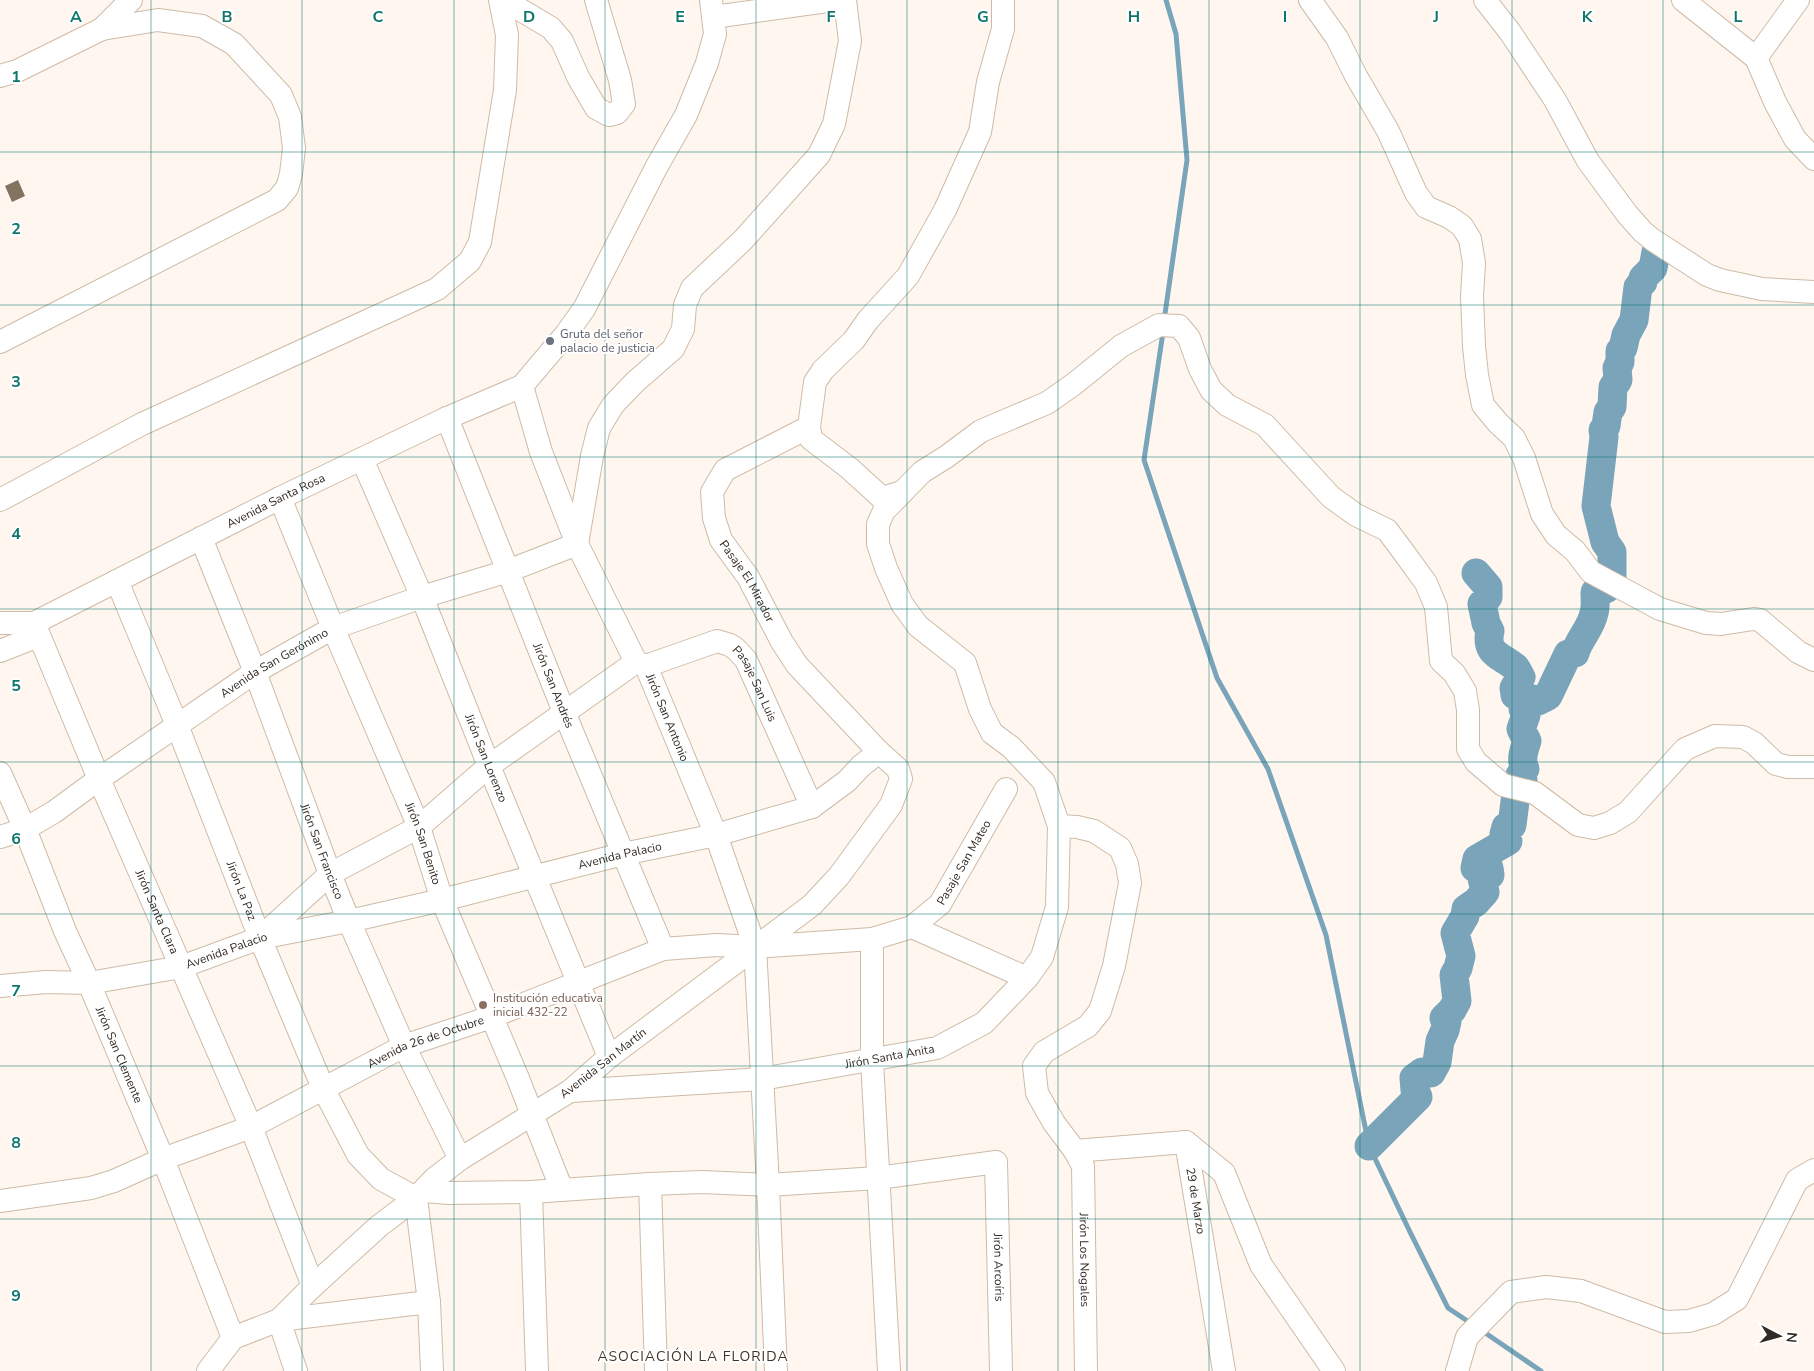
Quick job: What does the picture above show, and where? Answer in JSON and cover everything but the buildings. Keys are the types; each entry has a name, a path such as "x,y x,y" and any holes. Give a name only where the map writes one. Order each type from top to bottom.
{"street":[{"path":"102,29 131,0"},
{"path":"0,500 142,424 437,289 470,261 480,242 505,90 507,35 500,0"},
{"path":"504,0 552,28 562,42 578,77 596,108 609,114 617,113 624,104 620,80 596,0"},
{"path":"522,386 566,334 584,309 634,210 686,115 707,63 715,34 713,9 835,0"},
{"path":"577,544 592,456 599,428 613,405 635,382 674,349 682,328 685,306 692,288 744,240 819,155 834,124 850,41 844,0"},
{"path":"902,492 882,498 849,468 811,439 809,427 815,382 823,370 854,340 868,320 908,276 945,210 980,132 988,82 1002,29 1004,0"},
{"path":"1310,0 1337,38 1356,76 1388,131 1416,192 1426,208 1449,217 1462,226 1470,239 1474,263 1472,296 1474,346 1482,405 1514,438 1524,458 1542,514 1556,535 1575,550 1590,572 1660,609 1706,623 1721,624 1753,619 1760,620 1798,652 1814,660"},
{"path":"1485,0 1510,32 1556,100 1588,161 1627,214 1643,232 1707,275 1720,280 1762,289 1814,292"},
{"path":"1683,0 1756,58 1775,102 1796,139 1814,159"},
{"path":"1756,58 1798,0"},
{"path":"0,76 102,29 158,20 202,26 234,44 281,95 290,117 294,148 291,174 287,188 277,200 0,342"},
{"path":"1059,826 1044,782 1011,747 992,733 980,709 965,663 918,626 902,604 878,544 878,524 884,511 922,472 946,458 981,431 1047,403 1121,346 1169,325 1188,338 1200,369 1211,390 1227,405 1265,425 1331,497 1356,515 1387,530 1426,582 1436,607 1441,661 1454,673 1464,690 1468,710 1468,749 1476,762 1503,785 1535,793 1578,825 1594,828 1610,823 1628,812 1685,749 1715,736 1743,737 1754,744 1776,764 1788,767 1814,767"},
{"name":"Jirón San Antonio","path":"522,386 540,452 577,544 641,664 716,836 755,947 776,1371"},
{"name":"Avenida Santa Rosa","path":"0,651 117,581 201,538 447,418 522,386"},
{"name":"Jirón San Andrés","path":"447,418 564,712 663,949"},
{"name":"Pasaje El Mirador","path":"809,427 725,470 712,492 714,518 721,540 748,577 782,642 797,665 880,752"},
{"name":"Jirón San Lorenzo","path":"362,459 422,597 609,1058"},
{"name":"Jirón San Benito","path":"280,498 333,628 419,827 442,900 562,1190"},
{"name":"Jirón San Francisco","path":"201,538 255,672 349,921 404,1046 460,1159"},
{"name":"Avenida San Gerónimo","path":"0,838 25,828 54,812 255,672 333,628 422,597 508,571 577,544"},
{"name":"Jirón La Paz","path":"117,581 177,725 260,938 323,1088 358,1155 381,1179 420,1194"},
{"path":"0,623 36,630"},
{"name":"Jirón Santa Clara","path":"36,630 251,1127 313,1286"},
{"name":"Pasaje San Luis","path":"260,938 330,874 419,827 489,766 564,712 641,664 717,640 736,649 746,660 812,807"},
{"path":"755,947 812,905 839,876 890,805 901,779 898,769 880,752"},
{"name":"Avenida Palacio","path":"89,983 181,967 260,938 349,921 442,900 623,854 716,836 812,807 847,781 880,752"},
{"name":"Jirón San Clemente","path":"0,773 25,828 65,931 89,983 163,1159 234,1338"},
{"name":"Pasaje San Mateo","path":"912,927 940,904 1006,790"},
{"name":"Jirón Santa Anita","path":"570,1090 762,1079 937,1048 984,1023 1027,978 1042,957 1057,907 1059,826"},
{"name":"Jirón Los Nogales","path":"1059,826 1077,826 1094,831 1120,848 1127,864 1130,883 1114,966 1100,1011 1088,1026 1044,1052 1034,1066 1036,1093 1082,1166 1086,1371"},
{"path":"755,947 872,939 912,927 1027,978"},
{"path":"872,939 872,1061 889,1371"},
{"name":"Avenida 26 de Octubre","path":"0,1201 91,1188 114,1181 163,1159 251,1127 404,1046 491,1016 663,949 717,945 755,947"},
{"name":"Avenida San Martín","path":"208,1371 234,1338 279,1320 313,1286 379,1226 420,1194 434,1179 460,1159 570,1090 755,947"},
{"path":"0,986 46,982 89,983"},
{"path":"1074,1151 1186,1142 1224,1173 1261,1265 1334,1371"},
{"name":"29 de Marzo","path":"1186,1142 1224,1371"},
{"name":"Jirón Arcoíris","path":"878,1178 996,1162 1001,1371"},
{"path":"1457,1371 1467,1337 1511,1292 1546,1286 1581,1291 1665,1322 1689,1322 1713,1314 1737,1299 1797,1180 1814,1170"},
{"path":"432,1371 429,1302 420,1194 531,1192 702,1182 768,1185 878,1178"},
{"path":"650,1184 656,1371"},
{"path":"531,1192 537,1371"},
{"path":"296,1371 279,1320 429,1302"}],"waterway":[{"path":"1164,321 1187,160 1176,34 1166,0"},
{"path":"1369,1146 1418,1097 1414,1078 1422,1072 1431,1073 1437,1062 1440,1041 1447,1021 1444,1018 1457,1001 1454,975 1461,956 1455,933 1465,916 1466,909 1485,892 1482,878 1490,875 1489,868 1475,868 1477,859 1508,841 1504,834 1506,827 1512,825 1517,786 1523,780 1520,775 1525,769 1523,759 1527,741 1521,729 1526,715 1523,709 1524,702 1529,698 1538,701 1548,696 1568,654 1575,653 1590,624 1595,608 1595,592 1606,589 1612,581 1612,552 1605,542 1596,506 1604,437 1603,430 1606,426 1608,412 1612,407 1613,387 1618,380 1617,368 1620,362 1620,351 1634,320 1638,287 1643,282 1643,278 1653,268 1656,252"},
{"path":"1163,332 1144,460 1217,678 1268,769 1326,935 1369,1146 1448,1308 1472,1324"},
{"path":"1476,573 1488,587 1488,597 1482,604 1486,623 1490,631 1490,645 1495,653 1515,667 1521,677 1514,688 1515,695 1521,697 1524,702"},
{"path":"1481,1330 1541,1371"}],"place":[{"name":"Gruta del señor palacio de justicia","path":"550,341"},
{"name":"Institución educativa inicial 432-22","path":"483,1005"}],"district":[{"name":"ASOCIACIÓN LA FLORIDA","path":"693,1356"}]}
